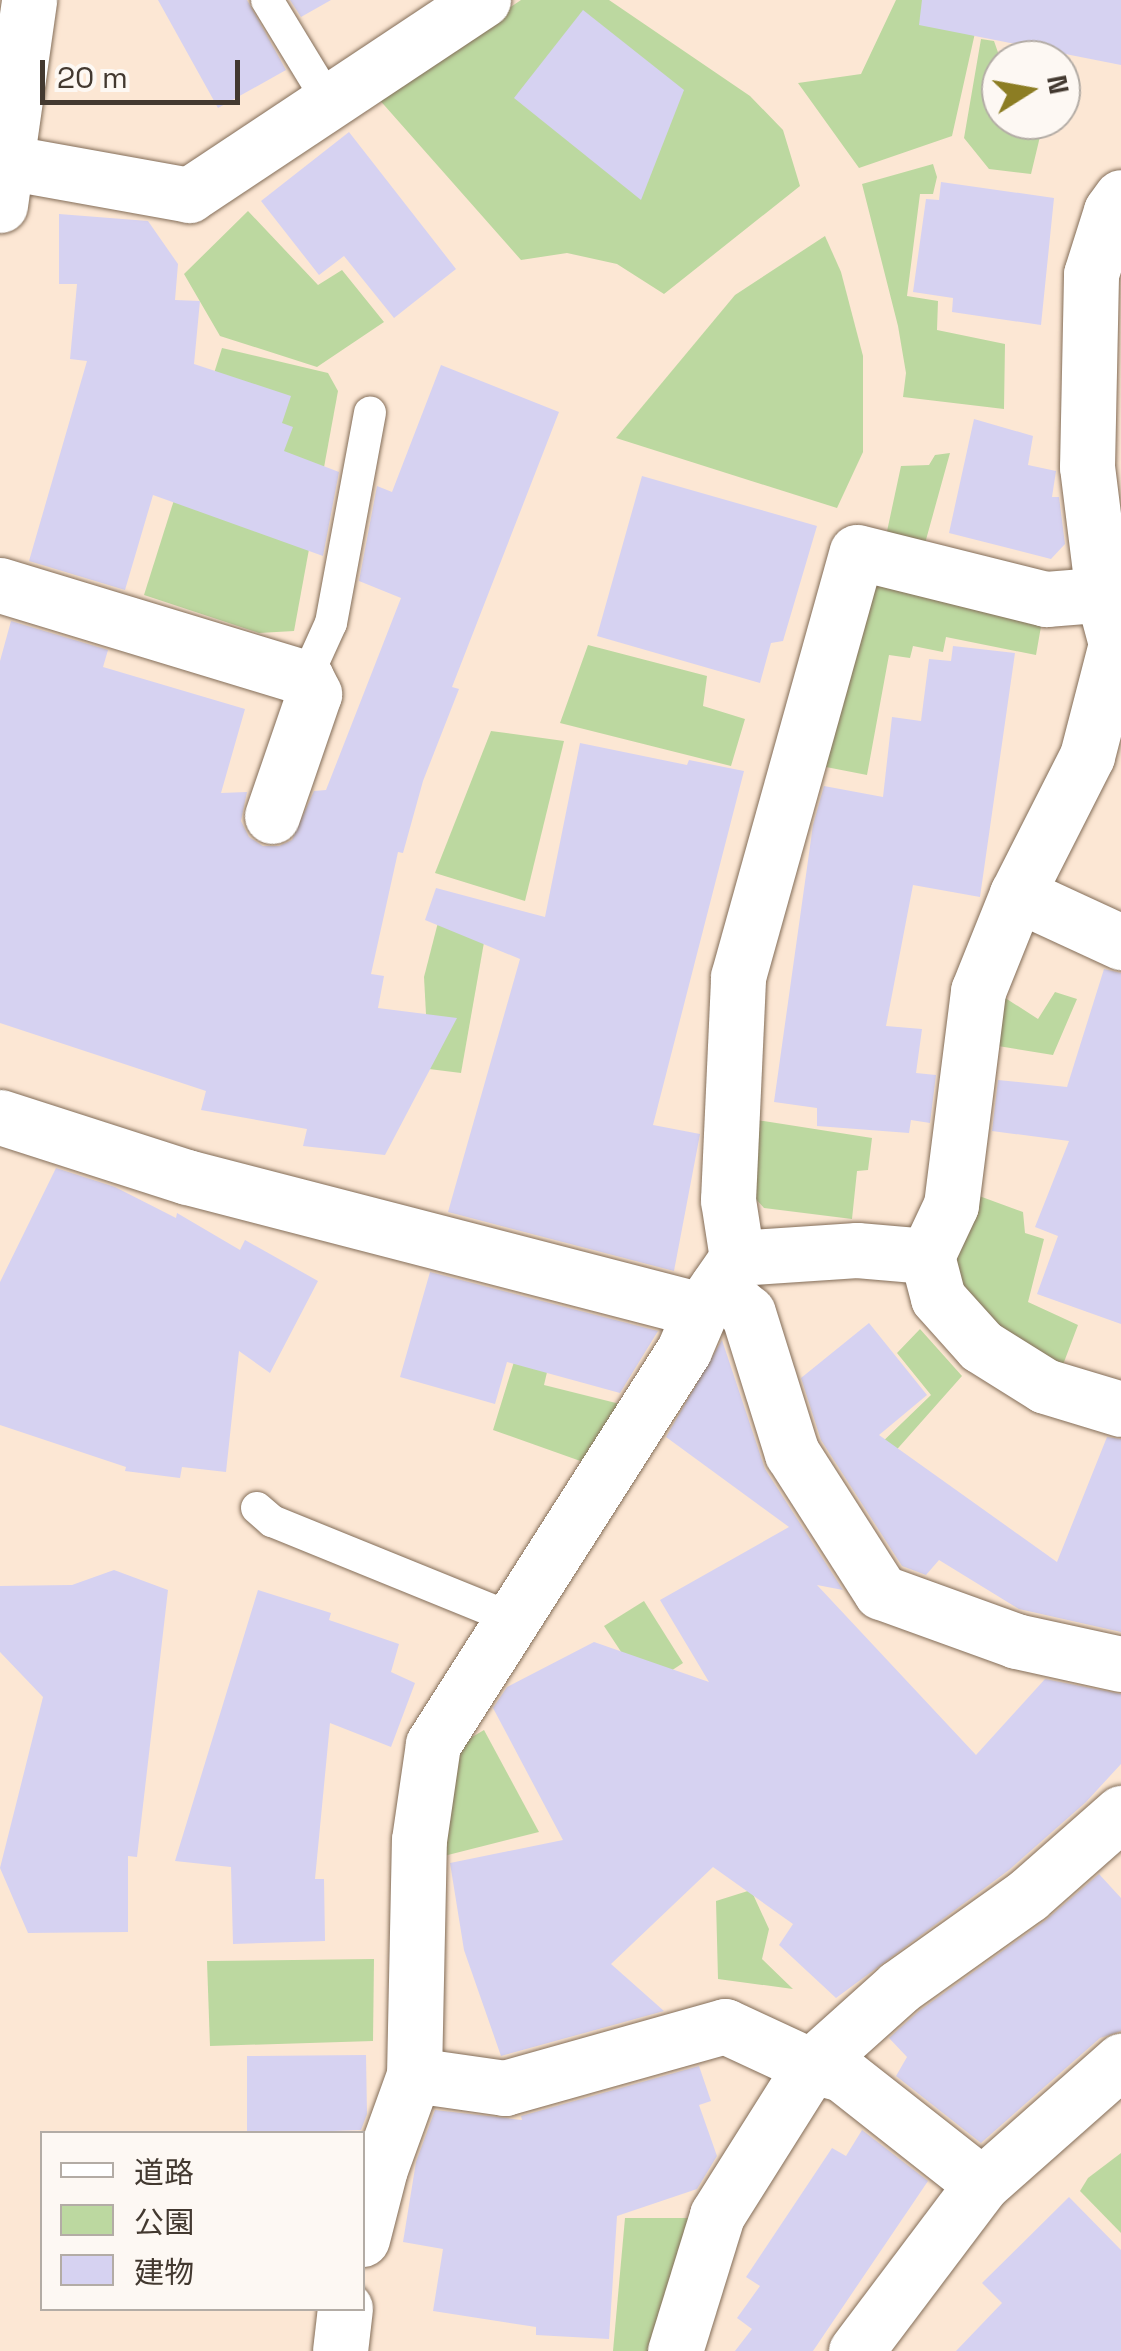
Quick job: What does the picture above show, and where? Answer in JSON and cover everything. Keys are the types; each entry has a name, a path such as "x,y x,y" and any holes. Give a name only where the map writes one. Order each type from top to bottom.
{"street":[{"path":"29,0 3,183 189,195 482,0"},
{"path":"1121,198 1110,211 1091,274 1087,467 1112,594 1116,644 1087,756 1016,894 978,992 951,1205 928,1256 938,1298 981,1346 1045,1386 1121,1409"},
{"path":"365,2226 380,2169 414,2075 419,1840 433,1744 684,1350 719,1285 728,1200 738,978 857,552 1046,599 1112,594"},
{"path":"0,584 306,678 314,694 272,816"},
{"path":"1016,894 1121,942"},
{"path":"0,1117 187,1177 719,1285 857,1250 928,1256"},
{"path":"719,1285 748,1313 792,1453 880,1592 1016,1641 1121,1664"},
{"path":"675,2351 716,2215 811,2066 899,1987 1028,1895 1121,1813"},
{"path":"414,2075 504,2088 725,2026 811,2066 842,2074 982,2184"},
{"path":"856,2351 982,2184 1121,2061"},
{"path":"340,2351 345,2311"}],"lane":[{"path":"267,0 330,102"},
{"path":"306,678 331,623 370,413"},
{"path":"257,1508 272,1521 513,1618"}],"green space":[{"path":"521,0 609,0 750,96 783,130 800,186 664,294 617,264 567,253 521,260 377,97"},
{"path":"896,0 998,0 977,24 952,136 859,168 798,83 861,74"},
{"path":"981,39 988,40 981,40 981,140 1039,140 1031,174 989,169 964,138"},
{"path":"933,164 937,177 933,194 920,194 907,296 938,301 937,330 1005,344 1004,409 903,397 906,373 898,326 862,184"},
{"path":"248,211 318,285 342,270 384,322 317,367 220,336 184,274"},
{"path":"825,236 841,272 863,356 863,452 837,508 616,438 735,295"},
{"path":"222,348 328,373 338,391 294,631 259,633 144,595"},
{"path":"950,453 924,547 886,536 901,466 929,465 935,455"},
{"path":"870,581 1043,615 1036,655 946,637 943,652 913,646 910,658 889,655 867,775 826,767 858,595"},
{"path":"588,645 707,676 703,706 745,719 731,766 560,723"},
{"path":"491,731 564,741 525,901 435,873"},
{"path":"443,903 489,914 461,1073 429,1069 424,977"},
{"path":"996,992 1038,1019 1055,992 1077,999 1053,1055 992,1045"},
{"path":"750,1119 872,1138 868,1170 857,1171 852,1219 764,1208 755,1198"},
{"path":"971,1193 1023,1212 1025,1233 1044,1239 1028,1302 1078,1325 1061,1370 961,1300 952,1264"},
{"path":"533,1300 562,1308 544,1385 624,1405 586,1463 493,1430"},
{"path":"920,1329 962,1376 884,1464 874,1450 931,1395 897,1353"},
{"path":"644,1601 683,1663 645,1688 604,1626"},
{"path":"484,1730 539,1832 436,1858 450,1750"},
{"path":"751,1890 769,1929 762,1959 793,1989 718,1979 716,1901"},
{"path":"374,1959 373,2041 210,2046 207,1961"},
{"path":"1121,2153 1121,2233 1080,2191 1088,2178"},
{"path":"625,2218 697,2218 699,2230 648,2351 613,2351"}],"building":[{"path":"158,0 247,0 286,70 218,108"},
{"path":"290,0 331,0 301,17"},
{"path":"922,0 1121,0 1121,65 1081,57 1081,40 995,40 919,25"},
{"path":"583,10 684,90 641,200 514,98"},
{"path":"349,132 456,269 394,318 344,256 319,275 261,201"},
{"path":"941,182 1054,198 1041,325 952,312 953,298 913,292 926,199 939,200"},
{"path":"59,214 148,221 178,264 175,300 200,301 194,364 291,396 282,423 293,427 284,451 339,472 323,556 153,495 125,590 29,561 87,361 70,359 77,284 59,284"},
{"path":"441,365 559,412 452,687 459,689 423,781 403,853 398,852 371,974 384,976 378,1008 457,1018 385,1155 303,1146 307,1129 201,1110 206,1091 0,1023 0,661 11,621 108,650 103,667 245,709 221,793 247,792 241,821 249,837 263,846 279,846 292,840 314,791 326,790 401,598 359,581 377,486 392,492"},
{"path":"974,419 1033,436 1028,465 1056,471 1052,497 1059,497 1065,544 1051,559 949,533"},
{"path":"642,476 817,526 783,641 771,643 760,683 597,636"},
{"path":"953,646 1015,653 980,897 913,885 886,1026 922,1029 916,1073 936,1075 930,1123 911,1120 909,1133 817,1126 817,1108 774,1102 813,825 824,786 883,797 892,717 921,721 929,659 951,661"},
{"path":"580,743 687,765 689,760 744,771 653,1125 700,1134 674,1271 448,1212 520,959 425,920 436,888 545,917"},
{"path":"1104,969 1121,973 1121,1324 1037,1294 1058,1236 1035,1227 1069,1141 992,1131 998,1080 1067,1087"},
{"path":"56,1168 115,1187 176,1218 177,1213 240,1250 245,1240 318,1281 270,1373 239,1351 226,1472 182,1467 180,1478 125,1471 126,1467 0,1425 0,1282"},
{"path":"430,1272 658,1331 620,1393 507,1362 495,1404 400,1377"},
{"path":"869,1323 927,1395 879,1435 1057,1562 1107,1437 1121,1439 1121,1632 1019,1609 939,1560 926,1575 902,1566 821,1440 801,1378"},
{"path":"722,1340 765,1469 843,1590 817,1585 976,1755 1045,1679 1121,1694 1121,1764 1086,1802 1009,1870 836,1998 779,1945 793,1924 713,1867 611,1964 664,2011 501,2056 464,1950 450,1863 563,1840 493,1708 507,1687 594,1642 709,1682 660,1600 789,1527 666,1437"},
{"path":"114,1570 168,1590 137,1857 128,1856 128,1932 28,1933 0,1868 43,1697 0,1652 0,1586 72,1585"},
{"path":"258,1590 331,1613 329,1620 399,1644 391,1672 415,1683 391,1747 330,1723 315,1879 324,1879 325,1941 233,1944 231,1867 175,1861"},
{"path":"1099,1874 1121,1898 1121,2031 1100,2038 981,2143 896,2076 907,2057 889,2038 919,2011 1046,1920"},
{"path":"366,2055 367,2114 361,2130 247,2131 247,2056"},
{"path":"699,2066 711,2101 699,2105 717,2156 697,2189 617,2216 609,2339 536,2335 536,2327 433,2311 443,2249 403,2242 416,2162 435,2110 522,2120 521,2116"},
{"path":"862,2130 928,2181 813,2351 735,2351 752,2329 737,2318 760,2286 746,2277 832,2148 846,2156"},
{"path":"1069,2197 1121,2250 1121,2351 956,2351 1002,2303 982,2283"}]}
